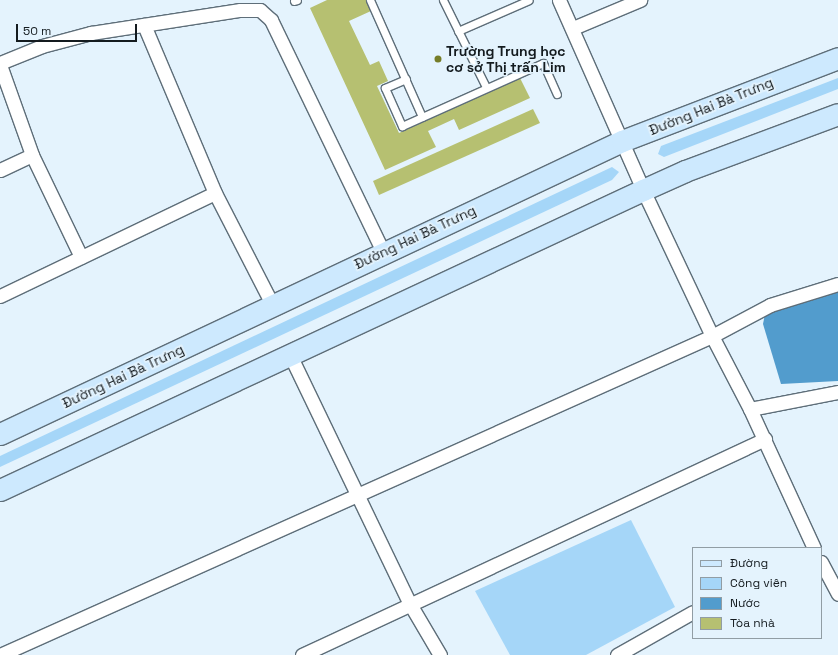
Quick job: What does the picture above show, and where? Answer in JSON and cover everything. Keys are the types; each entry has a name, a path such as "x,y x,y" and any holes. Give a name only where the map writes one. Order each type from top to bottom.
{"main road":[{"name":"Đường Hai Bà Trưng","path":"0,434 272,304 622,141 838,58"},
{"path":"0,490 685,171 838,114"}],"street":[{"path":"559,0 573,28 643,190 712,336 765,439 811,547"},
{"path":"573,28 640,0"},
{"path":"81,257 32,155 0,64 42,46 91,33 240,10 260,10 266,14 383,252"},
{"path":"144,25 215,193 272,304"},
{"path":"0,170 32,155"},
{"path":"0,296 215,193"},
{"path":"0,655 358,492 712,336 770,305 838,284"},
{"path":"290,355 358,492 410,604 440,655"},
{"path":"750,409 838,392"},
{"path":"302,655 765,439"},
{"path":"822,564 838,594"},
{"path":"617,655 692,613"}],"lane":[{"path":"370,0 422,117"},
{"path":"444,0 486,87"},
{"path":"458,31 529,0"},
{"path":"406,79 385,88 402,126 486,87 543,63 557,94"}],"green space":[{"path":"838,78 838,89 664,157 658,154 661,146"},
{"path":"612,167 619,172 612,180 0,467 0,456"},
{"path":"631,520 675,607 586,655 510,655 475,591"}],"water":[{"path":"838,290 838,381 781,384 763,324 765,314 770,308"}],"building":[{"path":"327,0 366,0 371,11 349,21 370,65 379,61 388,81 377,86 399,133 520,78 530,98 459,130 454,119 428,131 436,147 385,170 310,8"},
{"path":"533,109 540,123 379,195 373,181"}],"place":[{"name":"Trường Trung học cơ sở Thị trấn Lim","path":"438,59"}]}
